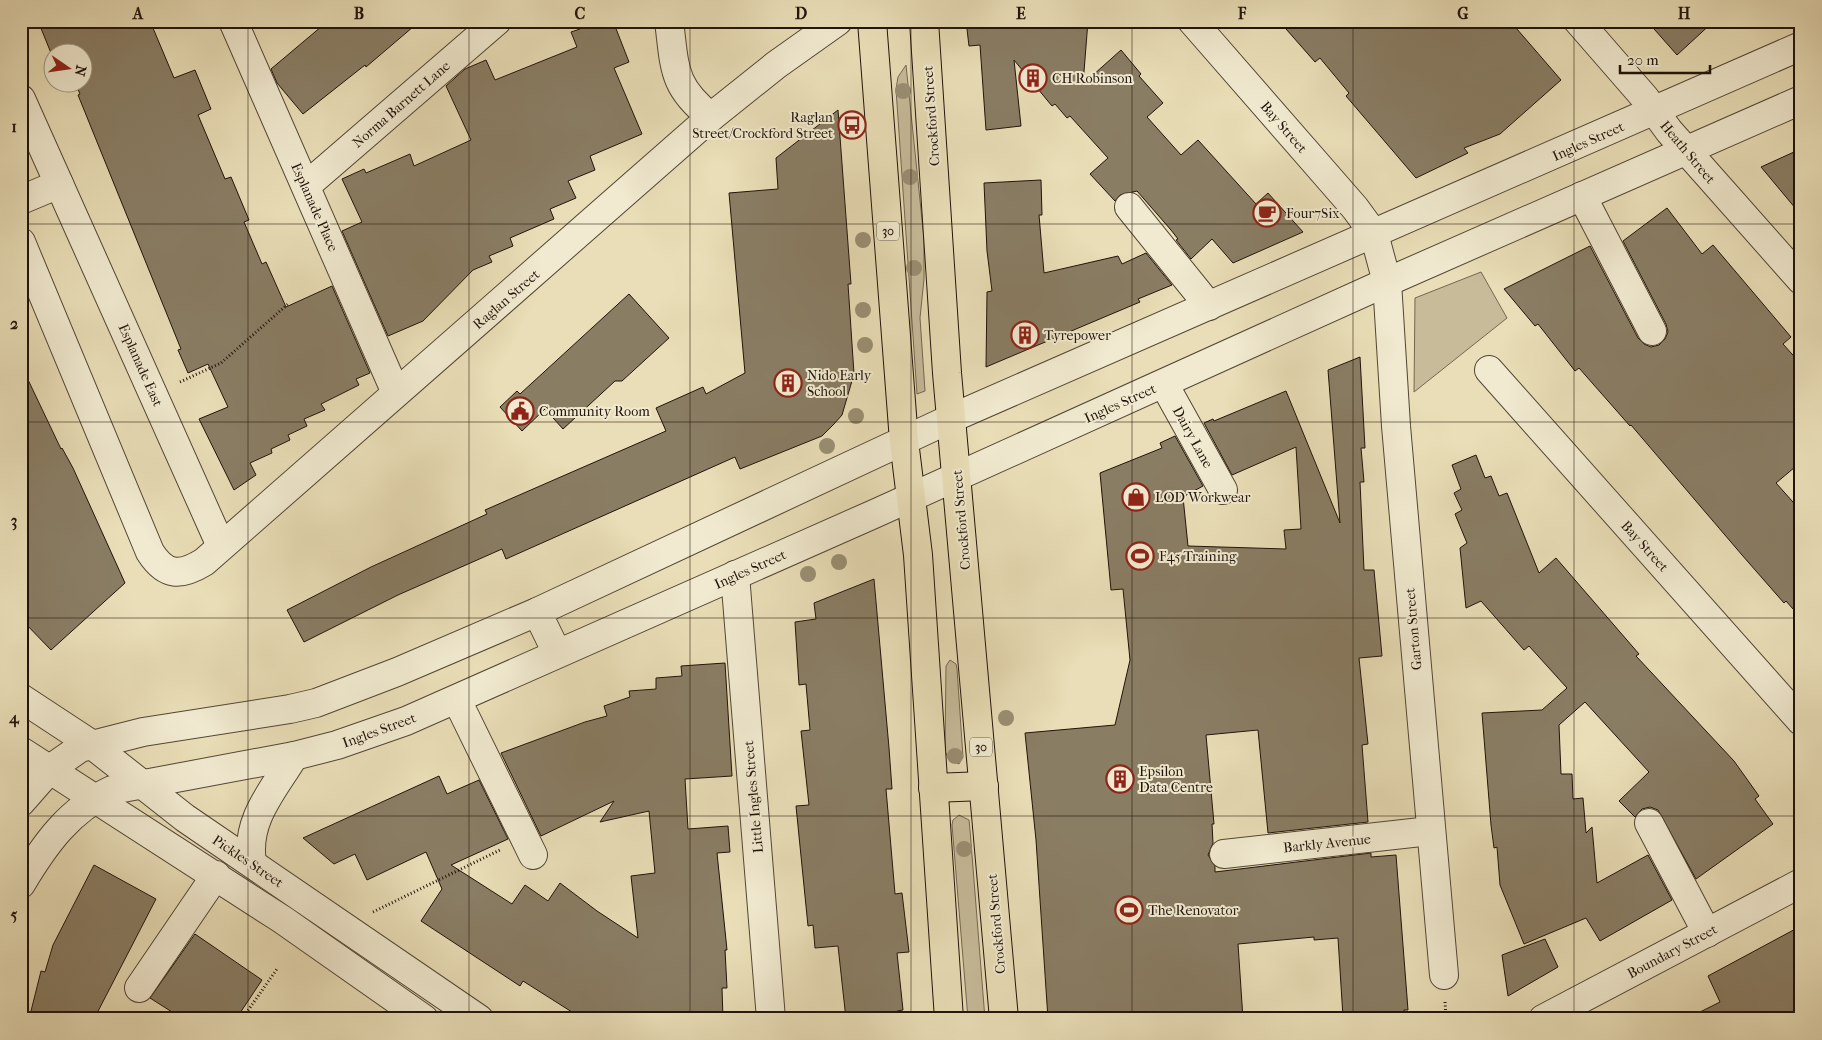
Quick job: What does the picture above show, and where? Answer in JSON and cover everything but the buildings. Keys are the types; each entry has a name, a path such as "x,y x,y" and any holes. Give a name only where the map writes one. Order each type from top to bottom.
{"main road":[{"name":"30","path":"872,21 904,441 918,555 949,1019"},
{"name":"Crockford Street","path":"924,21 952,418 1004,1019"},
{"path":"933,788 984,786"}],"street":[{"name":"Norma Barnett Lane","path":"306,186 497,21"},
{"path":"669,21 679,81 687,96 711,117"},
{"name":"Raglan Street","path":"21,242 150,552 161,566 173,572 195,567 664,161 711,117 838,21"},
{"name":"Bay Street","path":"1192,21 1355,208 1374,234"},
{"name":"Heath Street","path":"1578,21 1686,150 1796,267"},
{"name":"Esplanade Place","path":"242,26 306,186 396,393"},
{"name":"Ingles Street","path":"21,802 50,769 72,752 91,744 142,732 290,709 316,703 397,672 537,612 952,418 1801,46"},
{"name":"Esplanade East","path":"21,99 221,546"},
{"name":"Ingles Street","path":"21,884 66,822 82,806 112,790 294,756 370,734 457,700 557,653 912,497 1387,282 1801,100"},
{"path":"21,200 59,184"},
{"path":"1582,196 1652,331"},
{"path":"1129,207 1209,306"},
{"path":"1374,234 1387,282"},
{"name":"Garton Street","path":"1387,282 1396,426 1444,975"},
{"name":"Bay Street","path":"1489,370 1801,721"},
{"name":"Dairy Lane","path":"1164,384 1223,490"},
{"name":"Little Ingles Street","path":"735,575 771,1019"},
{"path":"537,612 557,653"},
{"name":"Pickles Street","path":"21,698 91,744 186,818 479,1019"},
{"path":"457,700 529,847"},
{"path":"21,751 216,875 424,1019"},
{"path":"252,862 250,850 252,828 294,756"},
{"path":"1649,823 1707,933"},
{"name":"Barkly Avenue","path":"1224,854 1430,831"},
{"path":"139,988 216,875"},
{"name":"Boundary Street","path":"1543,1019 1801,883"}],"path":[{"path":"154,395 221,363 288,304"},
{"path":"343,926 529,847"},
{"path":"242,1019 277,969"}],"shaded area":[{"path":"906,65 924,239 924,279 920,318 925,391 917,394 896,89 898,77"},
{"path":"1481,272 1507,318 1414,392 1415,298"},
{"path":"950,660 956,664 957,669 963,757 959,764 949,760 945,751 946,666"},
{"path":"959,815 969,820 985,1019 968,1019 952,825 953,820"}],"place":[{"name":"CH Robinson","path":"1033,78"},
{"name":"Raglan Street/Crockford Street","path":"852,125"},
{"name":"Four7Six","path":"1267,213"},
{"name":"Tyrepower","path":"1025,335"},
{"name":"Nido Early School","path":"788,383"},
{"name":"Community Room","path":"520,411"},
{"name":"LOD Workwear","path":"1136,497"},
{"name":"F45 Training","path":"1140,556"},
{"name":"Epsilon Data Centre","path":"1120,779"},
{"name":"The Renovator","path":"1129,910"}]}
